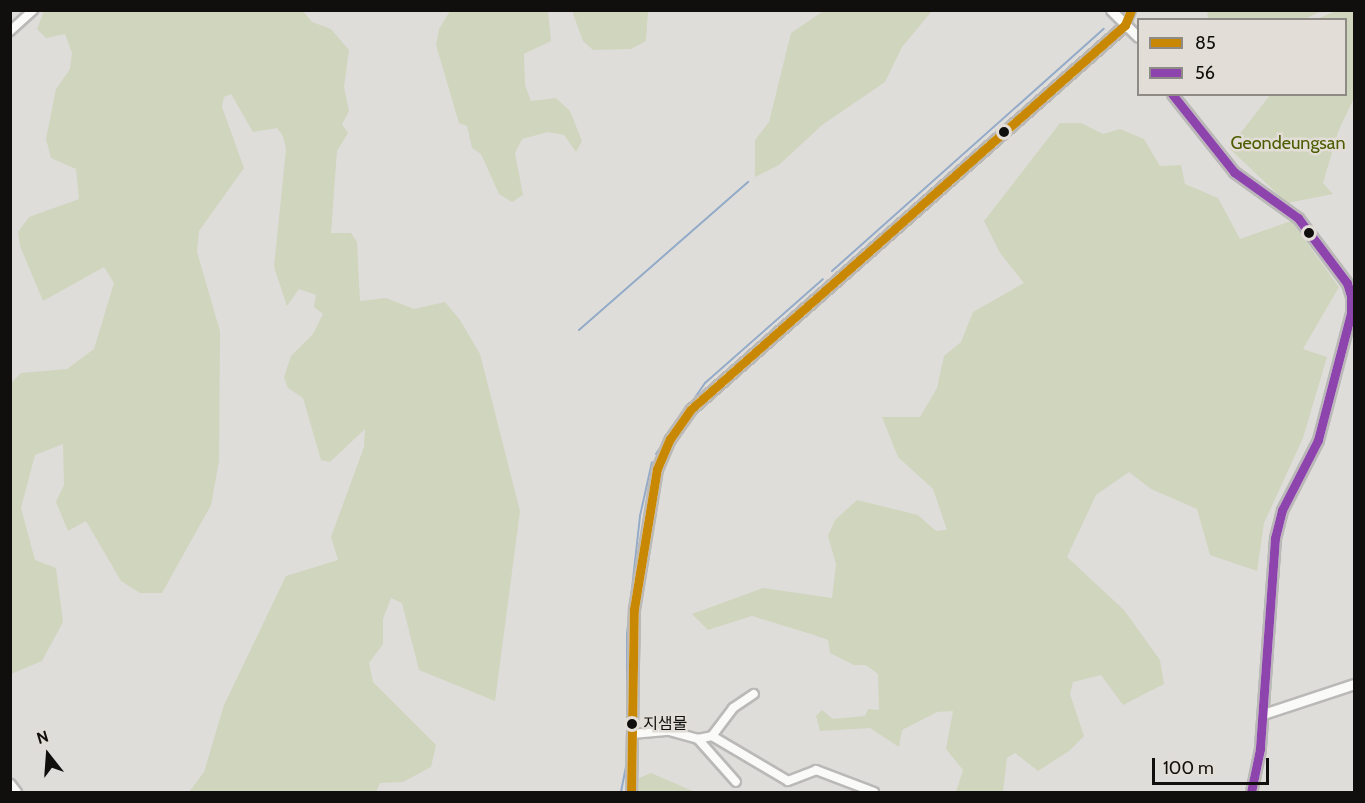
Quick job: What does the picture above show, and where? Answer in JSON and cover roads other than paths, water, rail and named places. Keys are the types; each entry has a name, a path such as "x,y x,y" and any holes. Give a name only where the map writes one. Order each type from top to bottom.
{"street":[{"path":"10,31 33,10"},
{"path":"1110,10 1137,37"},
{"path":"631,792 634,609 657,470 684,419 1125,25 1131,10"},
{"path":"1175,96 1234,172 1298,218 1347,282 1351,296 1351,313 1318,440 1282,510 1275,538 1257,782 1251,792"},
{"path":"1263,714 1354,684"},
{"path":"632,735 669,731 698,739 712,736 733,708 754,694"},
{"path":"712,736 788,781 816,770 874,792"},
{"path":"698,739 736,782"},
{"path":"10,784 16,792"}],"waterway":[{"path":"832,271 1104,29"},
{"path":"579,330 748,182"},
{"path":"656,454 705,383 823,279"},
{"path":"627,748 627,634 640,516 652,462"},
{"path":"621,792 627,760"}],"place":[{"name":"지샘물","path":"632,724"}],"park label":[{"name":"Geondeungsan","path":"1288,143"}]}
